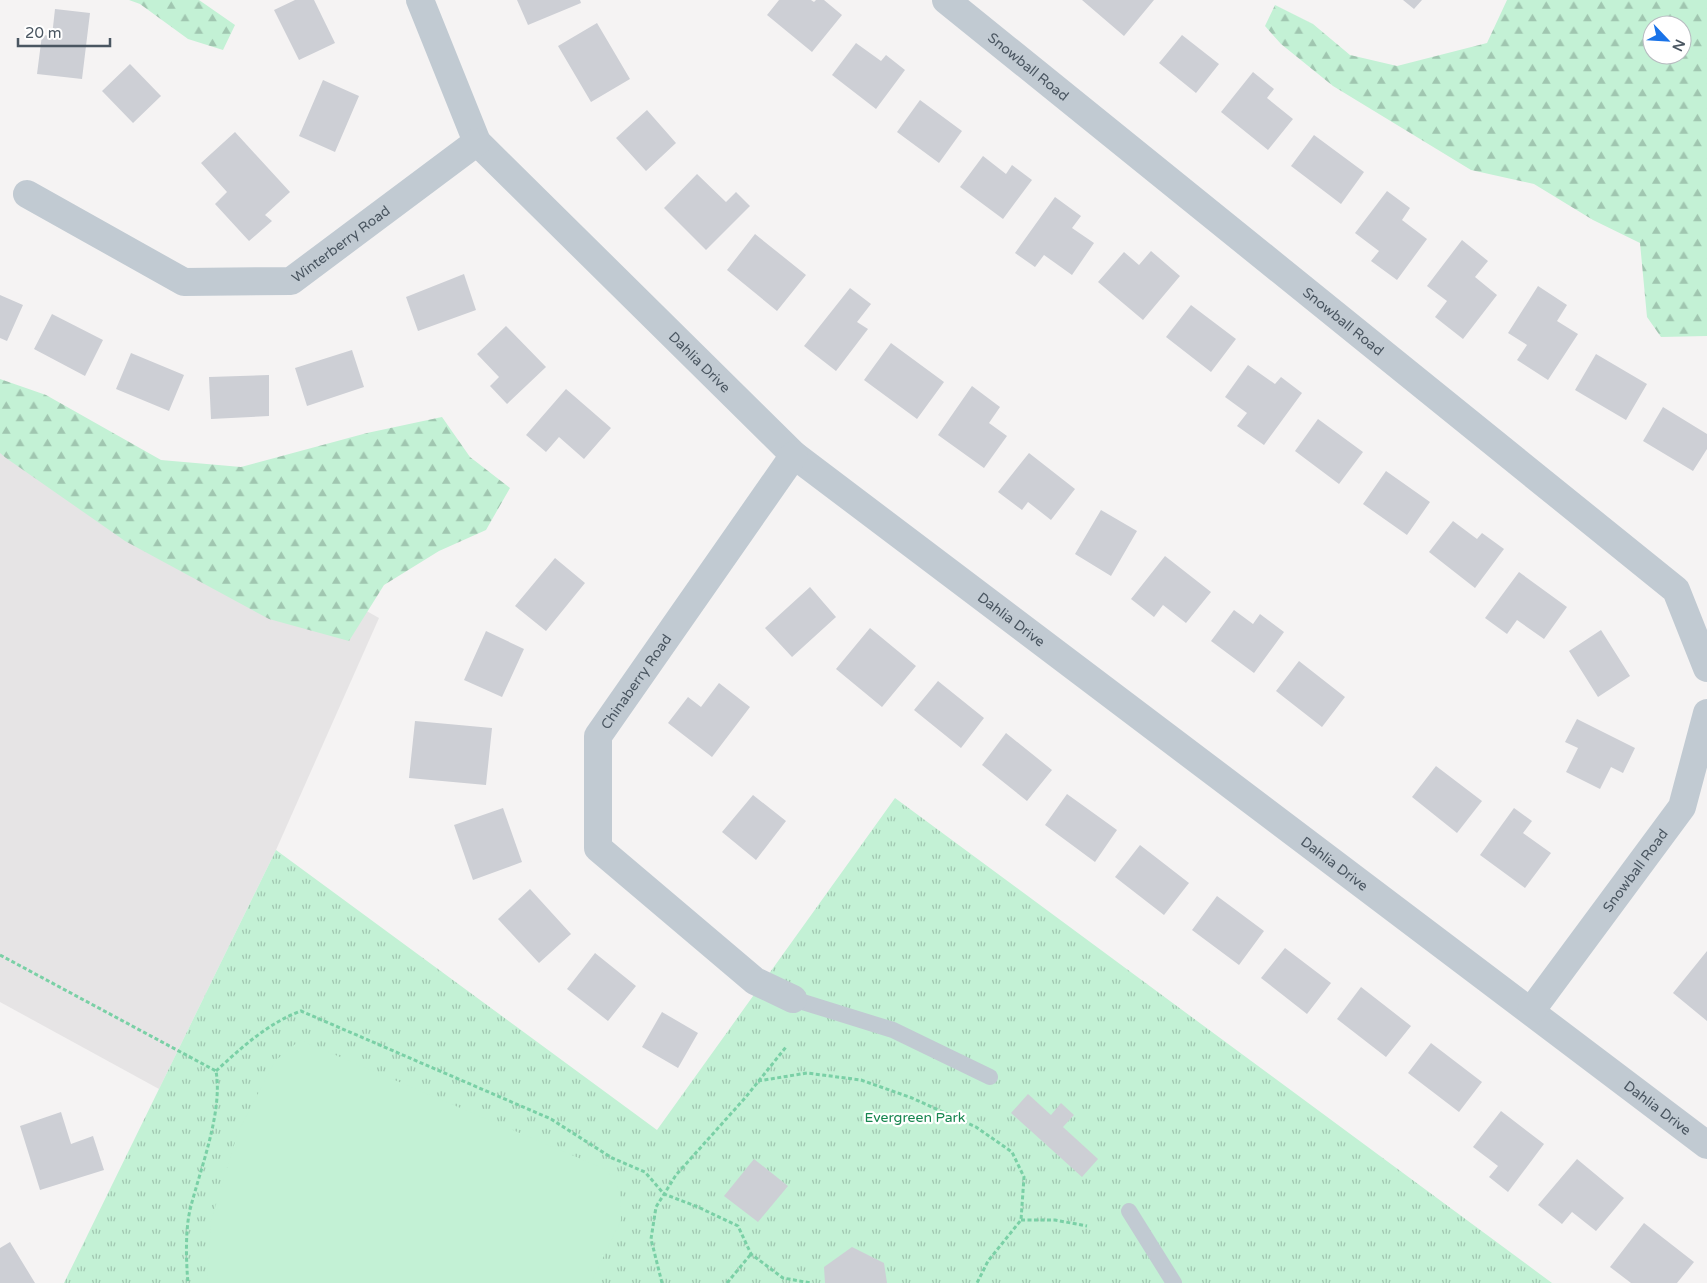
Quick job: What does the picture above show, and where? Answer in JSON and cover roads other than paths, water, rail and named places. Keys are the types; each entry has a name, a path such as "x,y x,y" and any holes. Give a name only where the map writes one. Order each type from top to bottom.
{"street":[{"name":"Dahlia Drive","path":"420,0 477,142 794,455 1707,1145"},
{"name":"Snowball Road","path":"946,0 1676,590 1707,668"},
{"name":"Winterberry Road","path":"27,194 184,282 291,281 477,142"},
{"name":"Chinaberry Road","path":"793,999 755,981 598,848 598,736 794,455"},
{"name":"Snowball Road","path":"1531,1011 1682,807 1707,713"}],"lane":[{"path":"793,999 892,1030 990,1077"},
{"path":"1129,1211 1174,1283"}],"park label":[{"name":"Evergreen Park","path":"915,1117"}]}
